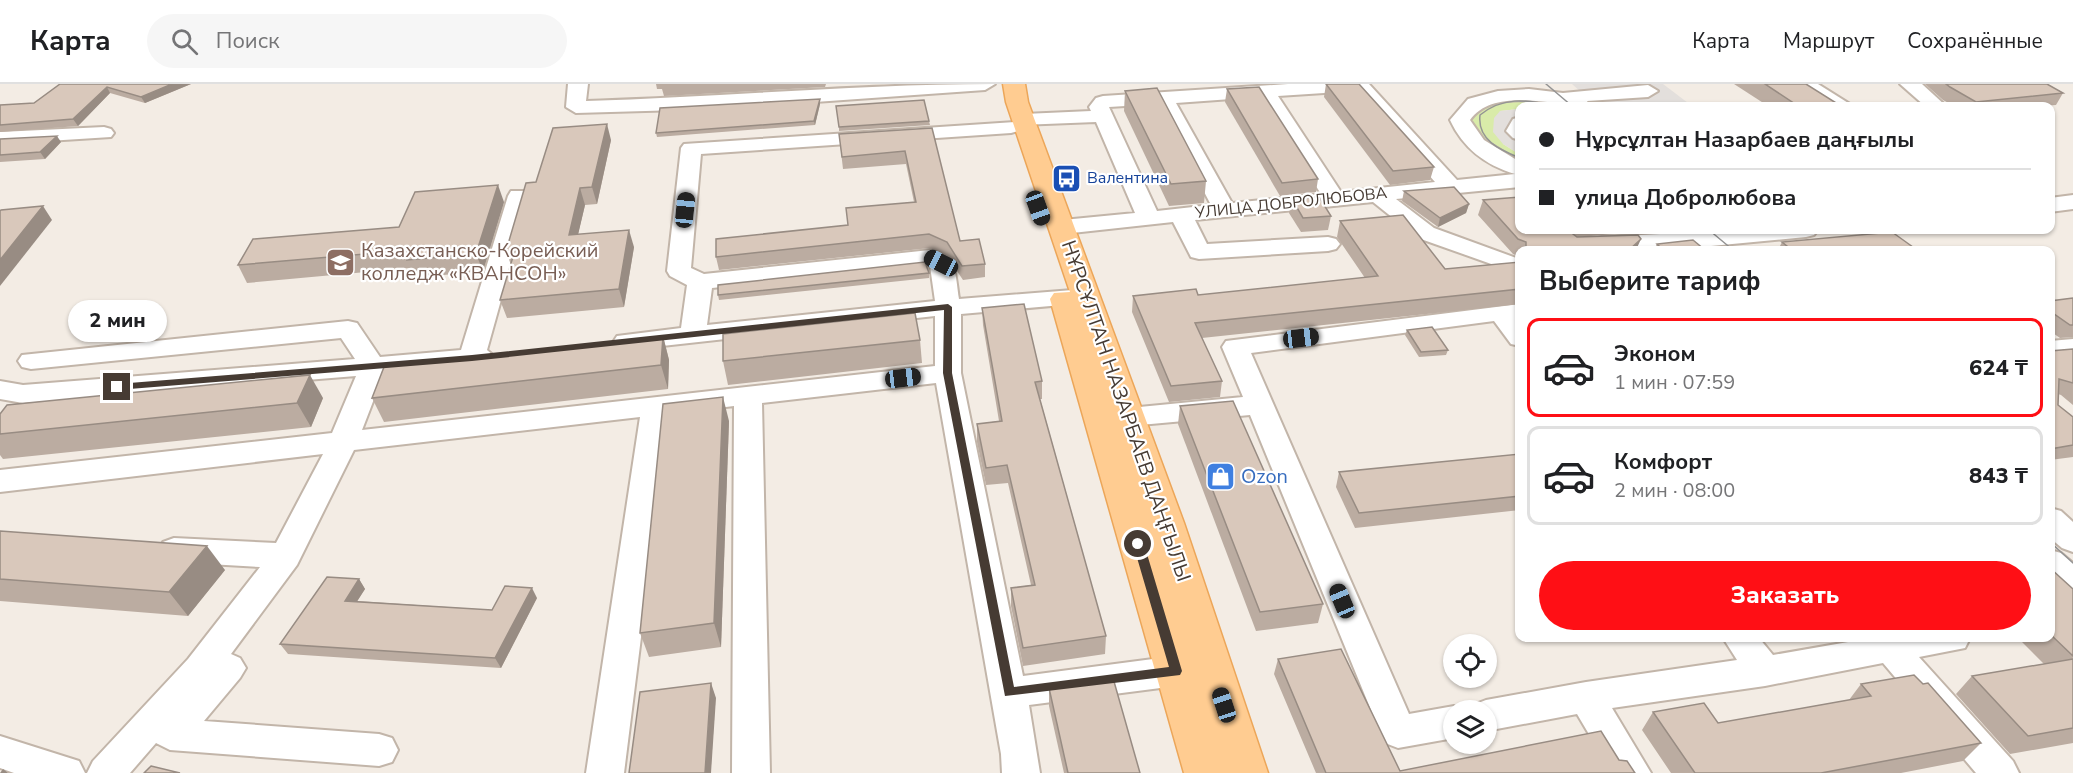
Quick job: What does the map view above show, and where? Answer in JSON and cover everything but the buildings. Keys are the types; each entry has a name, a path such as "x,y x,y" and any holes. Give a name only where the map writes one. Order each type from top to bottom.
{"main road":[{"name":"НҰРСҰЛТАН НАЗАРБАЕВ ДАҢҒЫЛЫ","path":"987,84 1017,123 1063,227 1075,297 1176,671 1206,773"},
{"name":"НҰРСҰЛТАН НАЗАРБАЕВ ДАҢҒЫЛЫ","path":"1014,84 1017,123 1050,242 1129,417 1166,523 1246,773"}],"street":[{"path":"578,84 574,101 576,107 716,103 987,84"},
{"path":"1553,84 1576,102"},
{"path":"1804,84 1837,102"},
{"path":"1910,84 1931,102"},
{"path":"1149,218 1100,107 1103,102 1360,85 1451,187"},
{"path":"1265,91 1335,199"},
{"path":"1515,167 1491,157 1464,131 1460,120 1474,103 1499,96 1522,95 1576,102 1648,91"},
{"path":"1164,98 1225,210"},
{"path":"1021,773 1009,693 948,373 948,307 941,263 930,257 700,282 679,271 691,148 1104,116"},
{"path":"0,138 104,133"},
{"name":"УЛИЦА ДОБРОЛЮБОВА","path":"1063,227 1515,181"},
{"path":"472,358 519,196"},
{"path":"1382,199 1426,233 1511,264"},
{"path":"2055,204 2073,202"},
{"path":"1180,215 1199,252 1328,244"},
{"path":"1577,245 1738,239 1776,234"},
{"path":"693,334 700,282"},
{"path":"600,344 948,307 1075,297"},
{"path":"1443,724 1398,732 1235,347 1510,312"},
{"path":"31,361 348,329 373,366"},
{"path":"2055,349 2073,347"},
{"path":"6,421 12,392 507,354"},
{"path":"106,773 200,669 286,556 343,443 373,366"},
{"path":"0,481 948,373"},
{"path":"748,396 751,773"},
{"path":"1129,417 1259,405"},
{"path":"605,773 656,407"},
{"path":"2055,518 2073,516"},
{"path":"2055,523 2073,540"},
{"path":"143,548 286,556"},
{"path":"2055,566 2073,582"},
{"path":"1743,642 1765,671"},
{"path":"1497,714 1586,697 1765,671 1928,642"},
{"path":"1890,648 2000,773"},
{"path":"200,669 228,668 170,734 379,750"},
{"path":"1009,693 1176,671"},
{"path":"1586,697 1632,773"},
{"path":"0,752 66,773"}],"green space":[{"path":"1509,99 1545,102 1515,102 1515,109 1500,111 1503,144 1515,152 1514,161 1501,155 1469,127 1480,110 1495,102"}],"shaded area":[{"path":"1572,84 1663,84 1687,102 1592,102"},
{"path":"1515,109 1515,152 1503,144 1493,132 1494,118 1500,111"}],"tram line":[{"path":"1546,84 1567,102"},
{"path":"1515,156 1491,143 1482,131 1480,115 1506,102 1533,102"},
{"path":"1714,234 1728,246"},
{"path":"2055,547 2073,563"}],"place":[{"name":"Валентина","path":"1066,178"},
{"name":"Казахстанско-Корейский колледж «КВАНСОН»","path":"340,262"},
{"name":"Ozon","path":"1220,476"}],"route":[{"path":"117,387 472,358 948,307 948,373 1009,693 1176,671 1138,544"}]}
